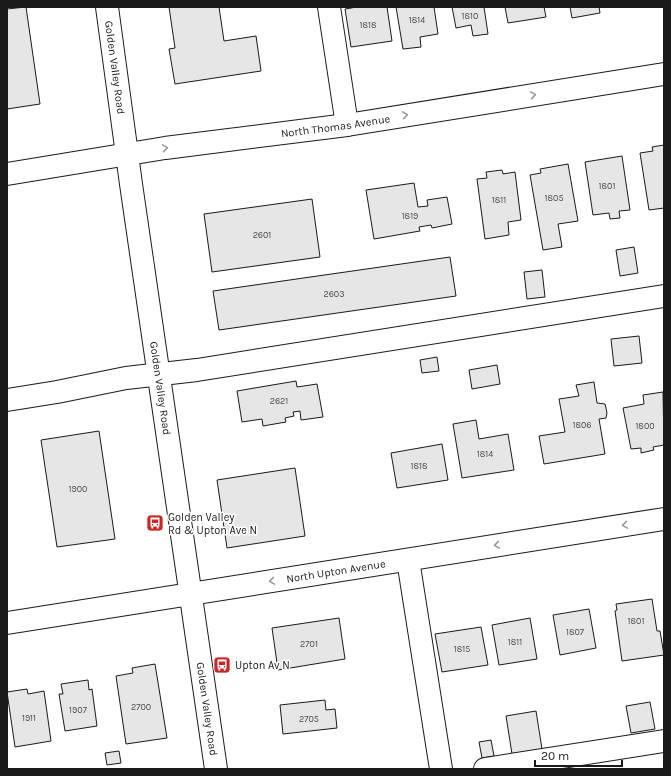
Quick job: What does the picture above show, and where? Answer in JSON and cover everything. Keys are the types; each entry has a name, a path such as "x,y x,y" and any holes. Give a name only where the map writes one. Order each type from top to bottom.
{"street":[{"name":"Golden Valley Road","path":"107,7 216,769"},
{"path":"329,7 347,125"},
{"name":"North Thomas Avenue","path":"7,174 165,148 347,125 664,74"},
{"path":"7,400 57,392 126,378 159,375 664,296"},
{"name":"North Upton Avenue","path":"7,623 664,519"},
{"path":"408,560 441,769"},
{"path":"484,769 664,741"}],"building":[{"path":"26,7 40,104 7,109 7,9"},
{"path":"169,7 219,7 224,41 256,36 261,71 175,84 169,49 175,48"},
{"path":"357,7 387,7 392,41 351,47 345,9"},
{"path":"396,7 434,7 438,34 420,37 421,47 403,49"},
{"path":"452,7 484,7 488,34 473,36 471,25 456,28"},
{"path":"505,7 544,7 546,17 508,23"},
{"path":"570,7 599,7 600,13 572,18"},
{"path":"664,145 664,208 649,210 640,153 653,151 652,147"},
{"path":"622,156 630,210 619,211 620,218 610,219 609,213 593,215 585,162"},
{"path":"568,164 578,221 558,224 562,247 543,250 530,175 541,173 540,169"},
{"path":"502,170 503,174 515,172 521,220 508,222 509,235 485,239 477,179 487,178 486,172"},
{"path":"414,183 418,207 428,206 427,200 447,197 452,224 432,228 431,225 419,227 420,231 374,239 366,190"},
{"path":"312,199 320,257 212,272 204,214"},
{"path":"634,247 638,273 620,276 616,250"},
{"path":"450,257 456,296 219,330 213,291"},
{"path":"542,270 545,297 527,299 524,272"},
{"path":"639,336 642,363 614,366 611,339"},
{"path":"437,357 439,371 422,373 420,360"},
{"path":"497,365 500,384 472,389 469,370"},
{"path":"296,381 297,387 317,384 323,417 301,420 300,411 293,412 294,416 285,418 286,422 263,426 262,419 242,422 237,391"},
{"path":"594,382 597,403 605,404 607,413 606,418 599,419 605,454 544,464 539,436 565,432 559,399 579,396 576,385"},
{"path":"663,392 664,445 653,447 654,450 641,453 641,448 631,449 623,408 644,404 643,395"},
{"path":"476,420 479,439 508,434 514,470 462,478 453,424"},
{"path":"99,431 115,539 57,547 41,440"},
{"path":"442,444 448,480 397,488 391,453"},
{"path":"295,468 305,536 227,548 217,480"},
{"path":"652,599 657,631 660,631 664,655 622,661 615,611 617,610 616,604"},
{"path":"589,609 596,648 560,655 553,615"},
{"path":"339,618 345,659 278,670 272,628"},
{"path":"530,618 537,659 499,665 492,625"},
{"path":"481,627 488,665 442,672 435,634"},
{"path":"155,664 167,738 126,744 116,676 133,673 132,668"},
{"path":"88,680 89,690 92,689 97,726 65,731 59,694 63,694 61,684"},
{"path":"27,689 28,694 44,691 51,741 15,747 7,692"},
{"path":"325,700 326,710 335,709 337,728 283,734 280,705"},
{"path":"650,702 655,729 631,733 626,706"},
{"path":"536,711 542,749 512,754 506,716"},
{"path":"491,740 494,756 482,758 479,742"},
{"path":"119,751 121,763 107,765 105,753"}],"place":[{"name":"Golden Valley Rd & Upton Ave N","path":"155,523"},
{"name":"Upton Av N","path":"222,665"}]}
